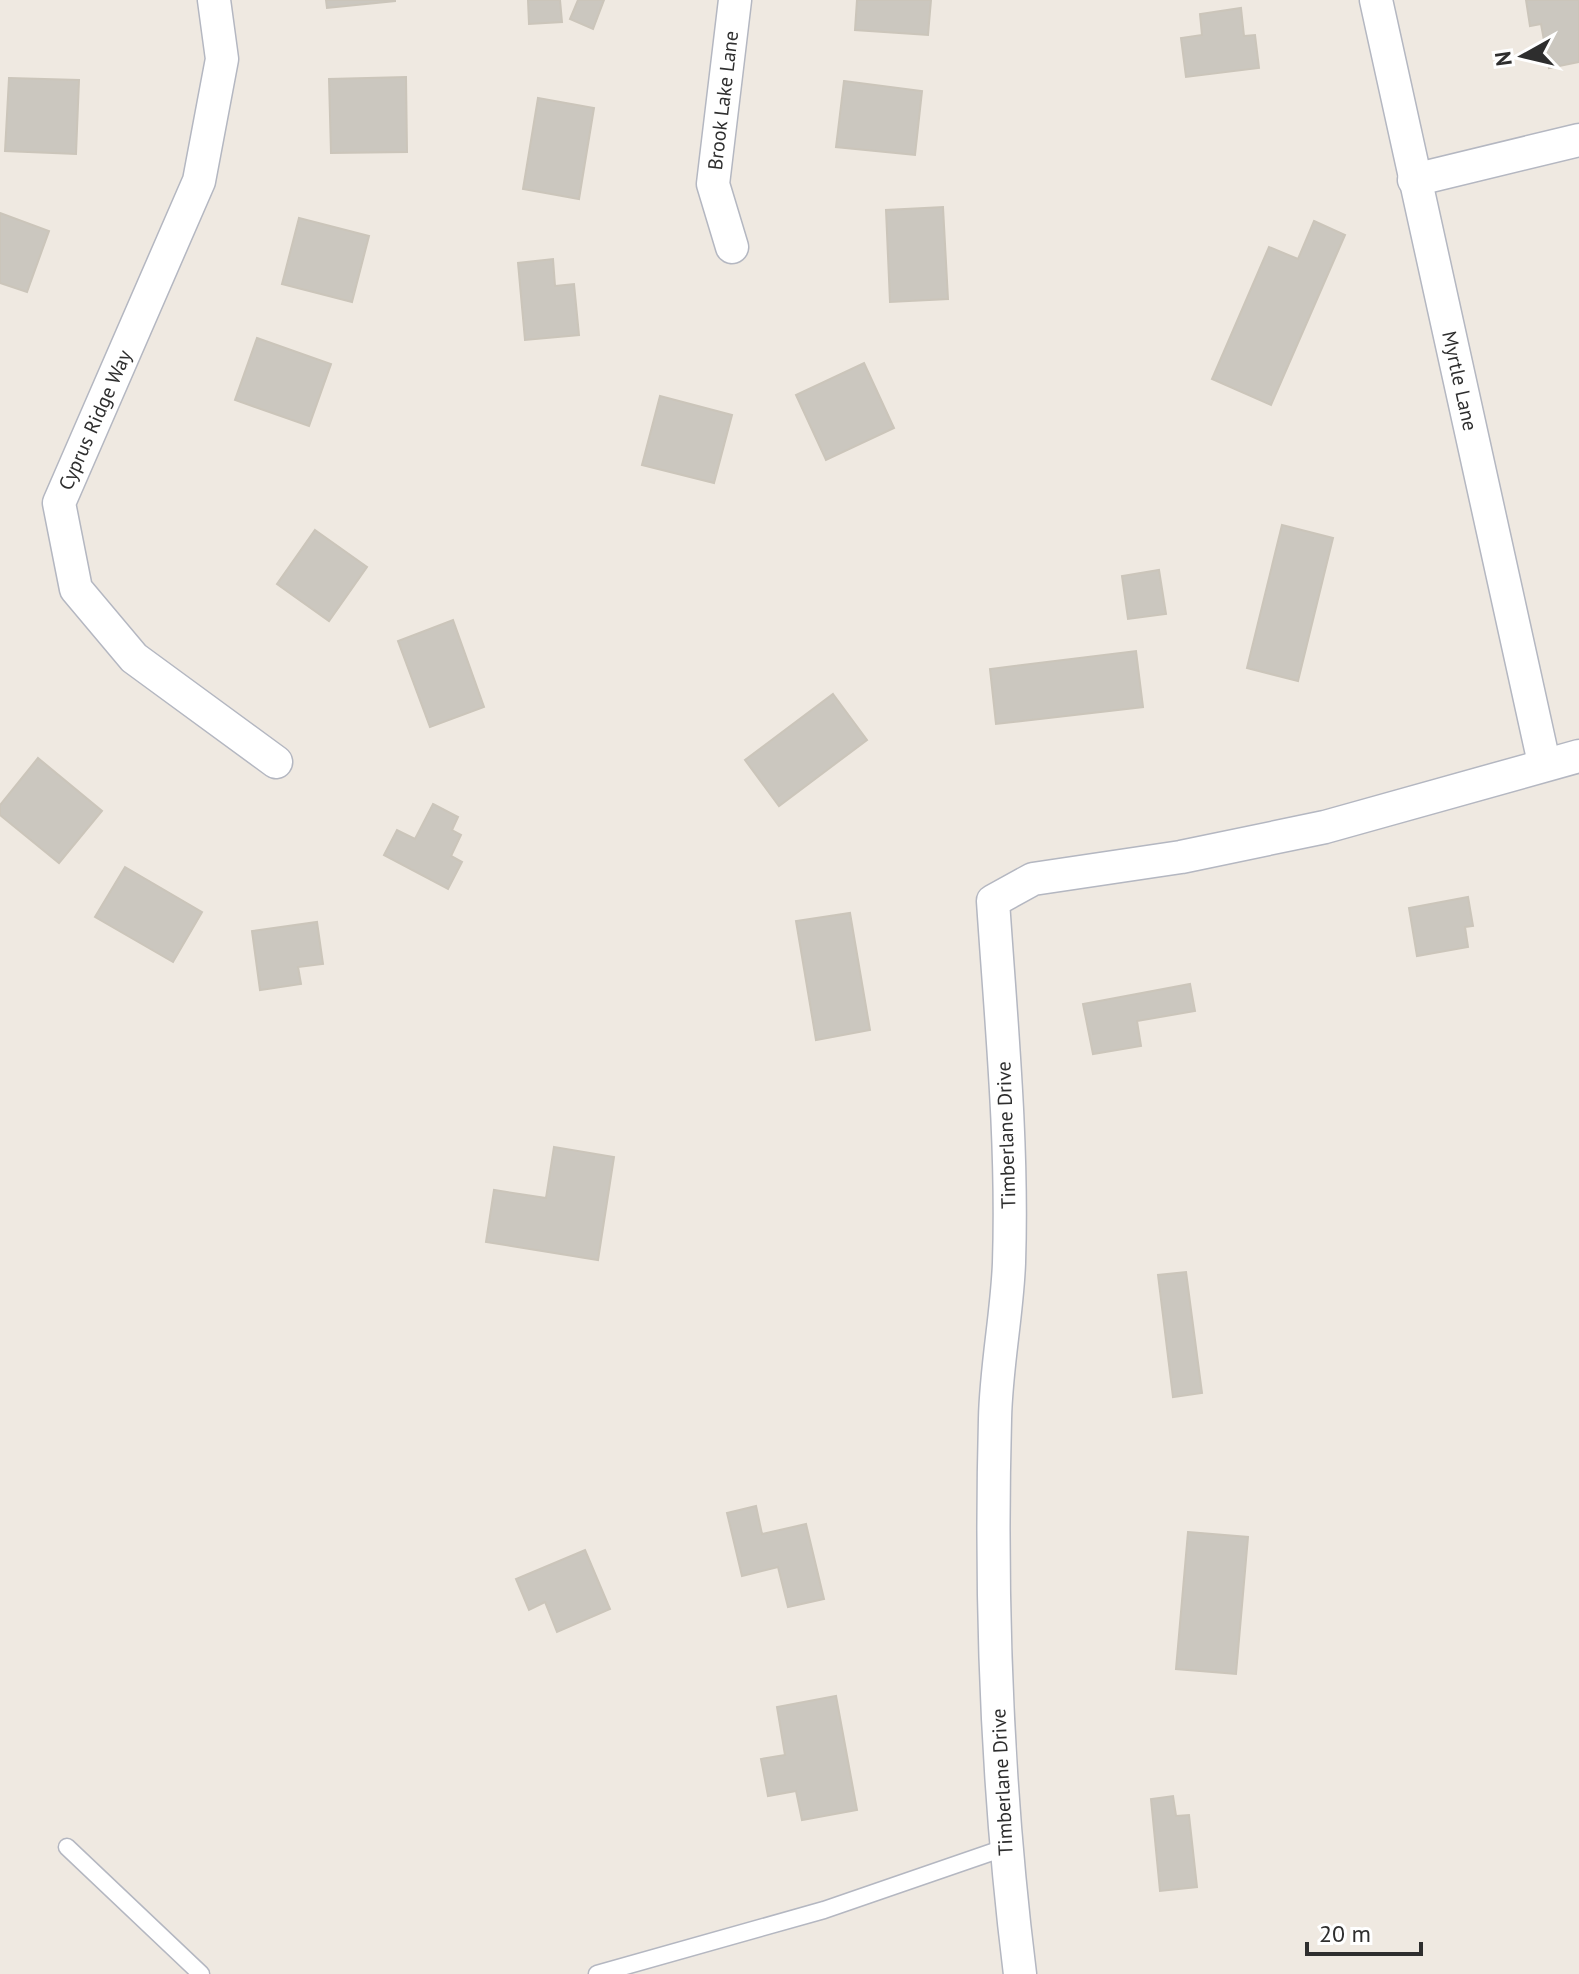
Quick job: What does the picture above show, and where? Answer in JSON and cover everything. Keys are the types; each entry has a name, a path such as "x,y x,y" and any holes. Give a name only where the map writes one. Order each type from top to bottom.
{"street":[{"name":"Cyprus Ridge Way","path":"214,0 222,59 199,181 59,503 76,589 134,658 276,762"},
{"name":"Brook Lake Lane","path":"732,247 713,184 735,0"},
{"name":"Myrtle Lane","path":"1376,0 1544,763"},
{"path":"1414,180 1579,140"},
{"name":"Timberlane Drive","path":"1020,1974 1004,1848 996,1655 995,1416 1009,1264 1009,1163 993,901 1033,879 1181,857 1325,827 1544,763 1579,756"}],"lane":[{"path":"67,1847 201,1974"},
{"path":"597,1974 824,1910 1004,1848"}],"building":[{"path":"326,0 395,0 395,1 327,8"},
{"path":"528,0 560,0 562,22 529,24"},
{"path":"578,0 604,0 593,29 570,19"},
{"path":"857,0 931,0 928,35 855,30"},
{"path":"1526,0 1579,0 1579,62 1549,68 1541,24 1530,26"},
{"path":"1241,8 1244,36 1255,35 1259,68 1186,77 1181,38 1202,35 1200,14"},
{"path":"406,77 407,152 331,153 329,79"},
{"path":"9,78 79,80 76,154 5,151"},
{"path":"844,81 922,91 915,155 836,147"},
{"path":"538,98 594,108 579,199 523,189"},
{"path":"943,207 948,299 890,302 886,210"},
{"path":"0,213 49,231 27,292 0,283"},
{"path":"299,218 369,236 352,302 282,284"},
{"path":"1314,221 1345,235 1271,405 1212,379 1269,247 1298,259"},
{"path":"553,259 555,286 574,284 579,335 525,340 518,263"},
{"path":"257,338 331,364 309,426 235,400"},
{"path":"864,363 894,428 826,460 796,395"},
{"path":"660,396 732,415 714,483 642,465"},
{"path":"1282,525 1333,538 1298,681 1247,668"},
{"path":"315,530 367,567 329,621 277,584"},
{"path":"1159,570 1166,614 1128,619 1122,576"},
{"path":"453,620 484,707 430,727 398,641"},
{"path":"1136,651 1143,707 996,724 990,669"},
{"path":"833,694 867,740 779,806 745,760"},
{"path":"38,758 102,811 59,863 0,815 0,805"},
{"path":"433,804 458,817 452,830 461,835 451,856 462,862 448,889 384,855 397,830 415,839"},
{"path":"125,867 202,912 173,962 95,917"},
{"path":"1468,897 1473,926 1465,927 1468,947 1417,956 1409,908"},
{"path":"850,913 870,1030 816,1040 796,921"},
{"path":"317,922 323,964 298,967 301,984 260,990 252,931"},
{"path":"1190,984 1195,1011 1137,1021 1141,1046 1093,1054 1083,1004"},
{"path":"554,1147 614,1157 598,1260 486,1242 494,1190 546,1198"},
{"path":"1186,1272 1202,1393 1173,1397 1158,1275"},
{"path":"756,1506 762,1534 806,1524 824,1599 788,1607 778,1567 742,1576 727,1513"},
{"path":"1188,1532 1248,1537 1236,1674 1176,1669"},
{"path":"585,1550 610,1609 557,1632 545,1602 529,1610 516,1579"},
{"path":"836,1696 857,1810 802,1820 796,1791 768,1796 761,1759 785,1755 777,1707"},
{"path":"1173,1796 1176,1816 1189,1815 1197,1887 1160,1891 1151,1799"}]}
